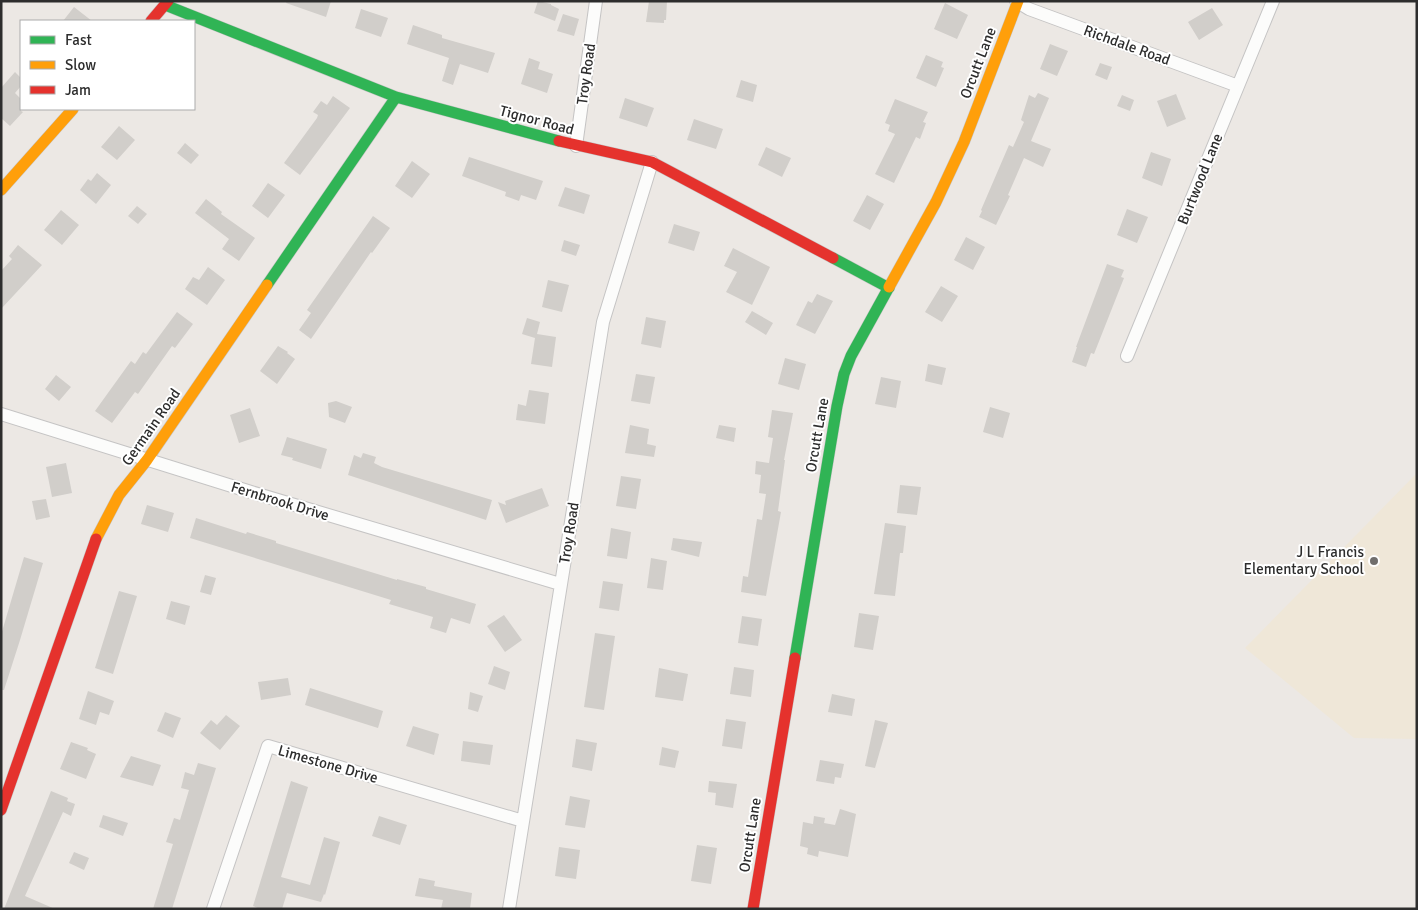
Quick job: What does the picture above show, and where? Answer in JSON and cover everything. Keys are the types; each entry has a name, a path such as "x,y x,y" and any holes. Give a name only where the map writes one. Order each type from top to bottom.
{"street":[{"name":"Troy Road","path":"576,146 596,1"},
{"name":"Richdale Road","path":"1017,1 1030,9 1238,86"},
{"name":"Orcutt Lane","path":"753,909 837,406 844,374 864,328 889,288 936,202 964,142 1017,1"},
{"name":"Burtwood Lane","path":"1127,356 1273,1"},
{"name":"Tignor Road","path":"167,3 396,97 576,146 652,162 889,288"},
{"path":"152,20 167,3"},
{"name":"Germain Road","path":"1,810 98,532 119,495 147,460 396,97"},
{"path":"1,190 72,110"},
{"name":"Troy Road","path":"509,909 603,322 652,162"},
{"name":"Fernbrook Drive","path":"1,414 147,460 560,584"},
{"name":"Limestone Drive","path":"214,909 268,746 523,821"}],"shaded area":[{"name":"J L Francis Elementary School","path":"1417,473 1417,739 1354,738 1245,648"}],"building":[{"path":"287,1 331,1 326,17 286,3"},
{"path":"538,1 551,4 559,9 555,21 534,13"},
{"path":"649,1 667,1 666,20 664,20 664,23 646,22"},
{"path":"945,3 968,15 957,39 934,29"},
{"path":"74,7 91,20 64,20"},
{"path":"1212,8 1223,25 1199,40 1188,22"},
{"path":"361,9 388,18 381,37 355,28"},
{"path":"563,14 579,19 574,36 557,31"},
{"path":"413,25 442,35 442,38 495,53 488,73 460,64 453,85 442,81 449,58 407,44"},
{"path":"1050,44 1068,51 1057,76 1040,69"},
{"path":"926,55 943,62 941,67 944,68 936,87 916,78"},
{"path":"529,58 540,62 538,69 553,74 547,93 521,84"},
{"path":"1100,63 1112,67 1107,80 1095,75"},
{"path":"15,72 20,77 20,87 15,93 20,98 20,110 23,112 10,126 1,118 1,88"},
{"path":"741,80 757,85 753,102 736,97"},
{"path":"1038,93 1049,98 1031,141 1051,149 1043,167 1024,158 1008,195 1010,196 996,225 979,217 981,210 1009,145 1013,147 1024,122 1021,120 1029,95 1035,98"},
{"path":"1176,94 1186,119 1167,127 1157,101"},
{"path":"1122,95 1134,100 1130,111 1117,106"},
{"path":"333,96 350,108 300,175 284,163 317,118 318,115 313,112 321,101 327,105"},
{"path":"625,98 654,108 647,127 619,118"},
{"path":"895,99 928,112 923,122 926,123 920,139 916,137 894,183 875,174 895,134 888,131 890,125 885,123"},
{"path":"694,119 723,129 716,149 687,140"},
{"path":"119,126 135,140 117,160 101,147"},
{"path":"185,143 199,155 191,164 177,153"},
{"path":"766,147 791,158 782,177 758,165"},
{"path":"1151,152 1171,159 1162,186 1142,178"},
{"path":"469,157 543,181 536,200 521,195 519,201 505,196 506,192 462,176"},
{"path":"412,161 430,174 412,198 395,186"},
{"path":"97,173 111,185 96,204 80,190 88,179 91,181"},
{"path":"268,183 285,195 268,218 252,206"},
{"path":"565,187 590,195 584,214 558,206"},
{"path":"867,195 884,204 870,230 853,221"},
{"path":"206,199 222,212 221,214 255,238 239,261 222,249 229,239 195,213"},
{"path":"137,206 147,214 138,224 128,216"},
{"path":"1127,209 1148,217 1137,243 1117,235"},
{"path":"61,210 79,225 62,245 44,230"},
{"path":"373,216 390,228 371,252 311,339 299,330 311,313 307,310"},
{"path":"674,224 700,232 694,251 668,243"},
{"path":"966,237 985,247 973,270 954,260"},
{"path":"564,240 580,245 576,256 561,251"},
{"path":"18,245 42,265 1,309 1,271 12,259 9,256"},
{"path":"733,248 770,267 752,305 726,292 737,272 724,266"},
{"path":"1107,264 1124,270 1121,277 1124,278 1094,354 1091,353 1086,367 1072,362"},
{"path":"208,267 225,280 207,305 185,289 193,277 199,280"},
{"path":"548,280 569,285 562,312 542,307"},
{"path":"941,286 958,296 942,322 925,312"},
{"path":"817,294 833,301 815,334 796,325 808,301 812,303"},
{"path":"752,311 773,323 766,335 745,322"},
{"path":"177,312 193,324 175,348 172,346 138,394 135,392 112,423 95,411 131,361 135,364 143,352 146,354"},
{"path":"646,317 666,321 661,348 641,344"},
{"path":"527,318 540,322 537,334 556,337 552,367 531,364 535,338 522,334"},
{"path":"278,346 295,359 277,384 260,371"},
{"path":"785,358 806,364 799,390 778,384"},
{"path":"928,364 946,368 942,385 925,381"},
{"path":"636,374 655,377 650,404 631,401"},
{"path":"56,375 71,387 59,401 45,389"},
{"path":"881,377 901,381 896,408 875,404"},
{"path":"529,390 549,393 545,424 516,420 518,404 526,406"},
{"path":"336,401 352,407 345,423 329,417 328,403"},
{"path":"990,407 1010,413 1003,438 983,432"},
{"path":"250,408 260,436 239,443 230,415"},
{"path":"772,410 793,413 784,460 778,511 781,512 766,596 741,592 743,576 748,577 757,519 762,520 766,494 759,493 761,475 755,474 756,461 769,463 773,438 768,437"},
{"path":"630,425 649,429 647,444 656,446 654,457 625,453"},
{"path":"719,425 736,428 734,442 716,438"},
{"path":"287,437 327,449 321,469 281,455"},
{"path":"363,453 376,457 374,463 382,467 492,500 486,520 348,475 354,455 361,458"},
{"path":"66,463 72,493 52,497 46,467"},
{"path":"621,476 641,479 636,509 616,506"},
{"path":"900,485 921,487 917,515 897,513"},
{"path":"542,488 549,506 506,523 498,502 506,505 505,501"},
{"path":"46,499 50,517 36,520 32,501"},
{"path":"147,505 174,513 168,532 141,524"},
{"path":"196,518 246,534 247,532 276,541 276,543 426,587 426,589 476,604 470,624 451,618 446,633 430,628 433,617 389,604 391,600 190,538"},
{"path":"885,523 906,526 903,553 900,553 895,596 874,594"},
{"path":"611,528 631,532 627,559 607,556"},
{"path":"673,538 702,542 699,557 671,550"},
{"path":"24,557 43,563 4,690 1,690 1,635"},
{"path":"651,558 667,561 663,590 647,588"},
{"path":"205,575 216,578 211,595 200,592"},
{"path":"603,581 623,584 619,611 599,608"},
{"path":"119,591 137,596 113,674 95,668"},
{"path":"171,601 190,606 185,625 166,619"},
{"path":"859,613 879,616 873,650 854,647"},
{"path":"504,615 522,640 505,652 487,626"},
{"path":"742,616 762,619 758,646 738,643"},
{"path":"595,633 615,636 604,710 584,707"},
{"path":"494,666 510,672 505,690 488,684"},
{"path":"734,667 754,670 751,697 730,694"},
{"path":"659,668 688,674 683,701 655,697"},
{"path":"288,678 291,695 261,700 258,682"},
{"path":"310,688 383,711 378,728 305,705"},
{"path":"88,691 114,701 109,715 100,712 96,725 79,719"},
{"path":"470,692 483,696 478,712 468,709"},
{"path":"832,694 855,699 852,716 828,712"},
{"path":"165,712 181,718 173,738 157,731"},
{"path":"226,715 240,726 220,750 200,733 211,720 217,725"},
{"path":"726,719 746,722 742,749 722,746"},
{"path":"875,720 888,723 875,768 865,766"},
{"path":"413,726 439,734 434,755 406,746"},
{"path":"576,739 597,743 592,771 572,767"},
{"path":"463,741 493,745 490,765 461,761"},
{"path":"71,742 88,748 87,750 96,754 86,779 60,769"},
{"path":"662,747 679,751 675,768 659,765"},
{"path":"131,756 161,765 153,786 120,777"},
{"path":"820,760 844,764 841,778 835,777 834,784 816,781"},
{"path":"198,763 216,768 172,909 153,909 173,844 166,842 174,818 180,820 189,790 181,788 185,772 194,775"},
{"path":"291,781 308,787 281,877 310,885 324,837 340,842 325,895 321,902 287,893 282,909 260,909 253,906"},
{"path":"709,781 737,784 733,808 715,805 716,793 708,792"},
{"path":"51,791 68,798 67,801 75,804 71,816 63,812 25,896 55,909 4,909"},
{"path":"570,796 590,800 585,828 565,825"},
{"path":"840,809 856,814 848,857 819,851 818,857 807,854 808,848 800,846 803,822 813,824 814,816 825,818 824,823 835,825"},
{"path":"103,815 128,823 123,836 99,827"},
{"path":"379,816 407,825 400,845 372,836"},
{"path":"697,845 717,848 711,884 691,881"},
{"path":"559,847 580,850 576,879 555,876"},
{"path":"74,852 89,858 84,870 69,863"},
{"path":"419,878 435,881 434,886 472,893 470,909 441,909 443,900 415,896"}],"traffic: fast":[{"path":"165,5 396,97 559,141"},
{"path":"267,285 396,97"},
{"path":"833,258 889,288"},
{"path":"795,658 844,374 851,356 889,287"}],"traffic: slow":[{"path":"889,287 936,202 964,142 1018,1"},
{"path":"1,190 72,110"},
{"path":"96,539 119,495 147,460 267,285"}],"traffic: jam":[{"path":"152,20 168,1"},
{"path":"559,141 652,162 833,258"},
{"path":"1,810 96,539"},
{"path":"753,909 795,658"}],"place":[{"name":"J L Francis Elementary School","path":"1374,561"}]}
